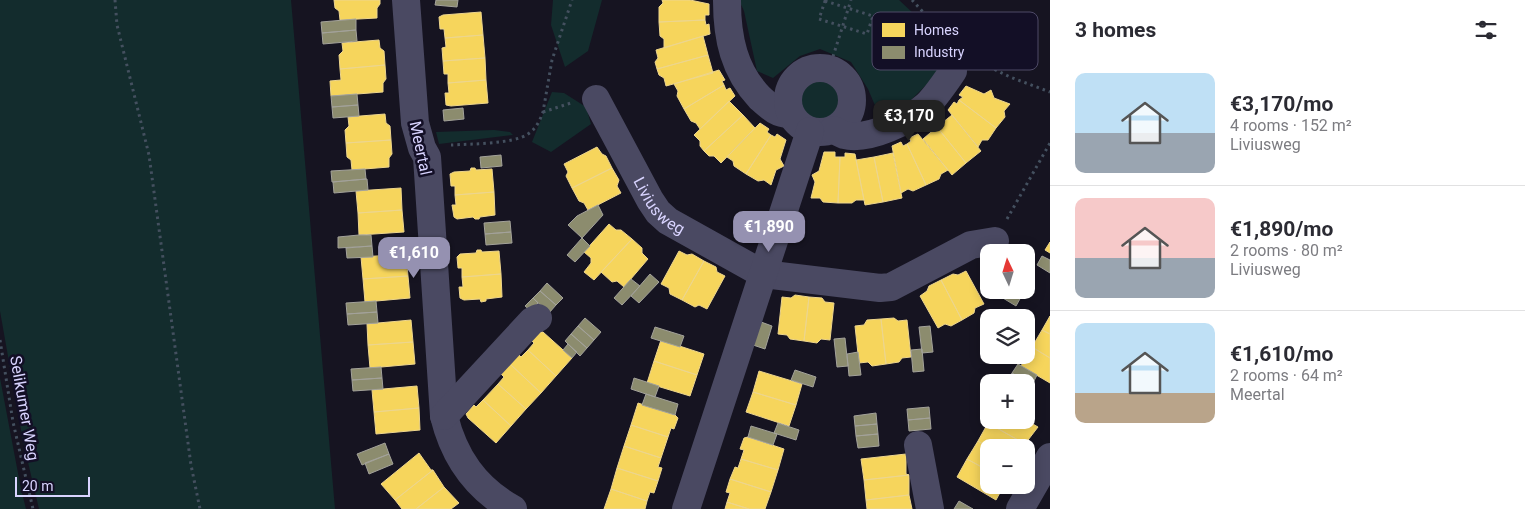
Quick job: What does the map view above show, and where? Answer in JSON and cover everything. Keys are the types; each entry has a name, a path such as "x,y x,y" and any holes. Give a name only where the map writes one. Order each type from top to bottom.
{"street":[{"name":"Meertal","path":"406,0 415,123 426,157 444,416 448,431 462,462 496,505"},
{"path":"727,1 728,34 734,56 743,76 755,92 772,109 811,125 844,135 862,135 898,124 926,106 942,88 954,70"},
{"path":"814,69 829,69 842,77 847,83 852,98 852,106 846,120 811,125 788,100 791,85 801,74 814,69"},
{"name":"Liviusweg","path":"596,99 658,212 668,221 763,274 880,288 891,287 971,245 996,241"},
{"path":"686,509 811,125"},
{"path":"444,416 532,321 538,318"},
{"path":"918,446 930,509"},
{"path":"1034,499 1050,457"}],"path":[{"path":"115,0 117,25 149,154 191,465 200,509"},
{"path":"422,148 516,139 532,131 543,112 552,60 572,0"},
{"path":"829,69 851,0"},
{"path":"912,0 923,12"},
{"path":"872,16 825,1 819,19 868,34 872,19"},
{"path":"995,70 1050,92"},
{"path":"996,241 1050,143"},
{"name":"Selikumer Weg","path":"0,340 17,443 33,509"}],"green space":[{"path":"0,0 291,0 335,509 39,509 23,441 0,311"},
{"path":"553,0 602,0 588,51 565,67 551,25"},
{"path":"739,0 899,0 912,12 872,12 872,70 941,70 909,102 877,110 868,89 851,62 820,49 800,56 773,78 757,71 744,11"},
{"path":"817,79 825,79 837,85 843,101 837,117 825,123 817,123 805,117 799,105 799,97 805,85"},
{"path":"552,92 564,93 586,107 591,124 551,152 532,142"},
{"path":"494,130 510,132 513,135 439,144 436,132"},
{"path":"0,378 21,489 26,509 0,509"}],"building: Homes":[{"path":"334,0 380,0 377,8 377,18 340,20 339,11 335,8"},
{"path":"662,0 690,0 709,4 709,15 705,15 705,20 659,22 659,7 663,3"},
{"path":"481,12 483,35 445,38 444,29 440,29 439,17 443,15"},
{"path":"705,20 706,25 709,24 710,34 664,48 664,39 660,36 659,22"},
{"path":"483,35 485,58 443,61 442,48 446,47 445,38"},
{"path":"703,36 708,55 657,69 655,62 658,58 656,50"},
{"path":"379,40 380,48 384,51 385,65 340,69 339,55 343,51 342,43"},
{"path":"708,55 713,73 666,86 664,78 659,75 657,69"},
{"path":"485,58 486,80 448,83 448,74 444,74 443,61"},
{"path":"385,65 386,79 383,83 383,92 331,96 330,81 341,80 340,69"},
{"path":"719,70 725,80 722,81 724,85 684,109 677,96 678,91 674,84"},
{"path":"486,80 488,103 446,105 445,93 449,93 448,83"},
{"path":"724,85 726,90 730,88 735,96 700,129 696,123 691,121 684,109"},
{"path":"966,86 984,94 991,90 994,98 1010,104 1004,111 1005,117 996,128 959,100 963,97 959,95"},
{"path":"959,100 996,128 988,140 982,140 978,147 948,110 954,102 957,104"},
{"path":"729,101 743,115 704,151 700,146 700,141 694,135"},
{"path":"385,114 386,123 390,126 391,140 346,143 345,130 349,126 348,117"},
{"path":"743,115 755,128 721,163 714,156 709,156 704,151"},
{"path":"952,115 981,151 966,163 937,127"},
{"path":"760,123 769,129 767,132 771,135 746,174 734,166 733,161 727,157"},
{"path":"937,127 966,163 952,175 923,139"},
{"path":"777,134 786,140 780,159 784,166 776,170 771,185 764,180 758,181 746,174 771,135 775,137"},
{"path":"918,134 948,170 941,174 939,179 926,185 907,144 911,141 909,138"},
{"path":"391,140 392,154 389,158 389,167 352,170 351,160 347,157 346,143"},
{"path":"901,142 903,146 907,144 926,185 913,191 908,189 901,193 892,146"},
{"path":"597,147 606,156 612,168 572,188 566,176 568,172 564,164"},
{"path":"824,152 835,152 835,157 840,157 838,203 823,202 820,198 811,198 815,182 812,175 819,171"},
{"path":"845,153 855,154 864,200 856,200 852,203 838,203 840,157 845,157"},
{"path":"893,153 902,198 883,202 874,157"},
{"path":"874,157 883,202 865,205 856,160"},
{"path":"471,168 476,170 492,169 494,192 455,195 455,186 451,186 450,174 470,171"},
{"path":"612,168 619,180 617,186 621,193 588,210 584,203 579,201 572,188"},
{"path":"401,188 402,210 358,213 356,191"},
{"path":"494,192 495,215 480,217 479,219 473,217 457,219 454,217 452,205 456,205 455,195"},
{"path":"402,210 404,232 359,235 358,213"},
{"path":"609,224 616,230 621,230 632,239 594,280 584,272 591,263 591,258 584,252"},
{"path":"632,239 642,248 642,253 648,259 624,287 617,281 612,282 601,272"},
{"path":"1050,242 1050,253 1045,250"},
{"path":"477,250 482,252 499,251 501,274 462,277 462,268 458,268 457,257 460,254 476,253"},
{"path":"679,251 687,255 692,254 704,261 682,300 670,294 669,288 661,284"},
{"path":"406,254 408,276 363,279 361,257"},
{"path":"704,261 716,267 717,272 725,276 707,309 699,305 695,307 682,300"},
{"path":"966,271 984,304 975,308 974,313 962,320 941,280 953,274 958,275"},
{"path":"501,274 502,297 486,299 486,301 481,302 480,299 464,300 460,298 459,287 463,287 462,277"},
{"path":"408,276 410,298 365,302 363,279"},
{"path":"941,280 962,320 951,326 945,324 938,328 920,296 927,291 929,286"},
{"path":"795,295 809,297 804,341 790,339 787,335 778,334 782,297 791,298"},
{"path":"809,297 822,298 825,302 834,303 830,340 821,339 817,343 804,341"},
{"path":"1050,316 1050,334 1042,330"},
{"path":"894,318 898,321 907,320 911,357 902,358 899,362 886,364 881,319"},
{"path":"881,319 886,364 872,366 868,362 859,363 855,326 864,325 867,320"},
{"path":"411,320 413,342 368,345 367,324"},
{"path":"1042,330 1050,334 1050,358 1035,349 1035,342"},
{"path":"539,332 543,332 572,358 556,376 528,350 534,343 531,340"},
{"path":"661,340 704,354 697,375 654,361"},
{"path":"413,342 415,364 370,368 368,345"},
{"path":"1035,349 1050,358 1050,383 1035,374 1021,366 1022,364 1035,364"},
{"path":"528,350 556,376 541,393 510,364 518,354 521,357"},
{"path":"654,361 697,375 690,396 647,383"},
{"path":"510,364 541,393 526,409 498,384 504,377 501,374"},
{"path":"759,371 802,384 796,405 753,392"},
{"path":"498,384 526,409 511,426 483,400"},
{"path":"417,386 419,408 374,412 372,390"},
{"path":"753,392 796,405 789,426 746,412"},
{"path":"483,400 511,426 496,443 466,414 474,405 476,407"},
{"path":"638,403 675,415 678,418 674,429 671,428 668,437 631,425"},
{"path":"419,408 420,430 376,434 374,412"},
{"path":"631,425 668,437 661,458 624,446"},
{"path":"1035,425 1038,427 1029,439 1016,439 999,429 1035,429"},
{"path":"985,429 999,429 1016,439 980,439 980,442 978,441"},
{"path":"748,437 784,449 778,470 741,459 744,450 740,449 744,438"},
{"path":"978,441 980,442 980,466 967,459"},
{"path":"624,446 661,458 658,467 662,468 658,481 617,468"},
{"path":"419,453 431,470 433,470 395,500 381,484"},
{"path":"906,454 906,474 909,475 864,480 861,459"},
{"path":"741,459 778,470 771,492 730,479 735,467 738,468"},
{"path":"967,459 980,466 980,491 957,477"},
{"path":"617,468 658,481 654,493 650,492 647,501 611,489"},
{"path":"433,470 444,487 416,509 402,509 395,500"},
{"path":"909,475 909,495 866,500 864,480"},
{"path":"730,479 771,492 765,509 749,509 727,502 730,493 726,492"},
{"path":"444,487 459,503 451,509 416,509"},
{"path":"611,489 647,501 645,509 604,509"},
{"path":"986,494 999,494 996,500"},
{"path":"909,495 912,509 867,509 866,500"},
{"path":"727,502 749,509 725,509"}],"building: Industry":[{"path":"436,0 458,0 457,7 435,5"},
{"path":"356,19 356,30 322,33 321,22"},
{"path":"356,30 357,41 323,44 322,33"},
{"path":"357,94 358,105 332,107 331,96"},
{"path":"358,105 359,116 333,118 332,107"},
{"path":"463,108 464,119 444,121 443,110"},
{"path":"501,155 502,166 481,168 480,157"},
{"path":"365,169 366,179 332,182 331,171"},
{"path":"367,179 368,190 334,193 333,182"},
{"path":"598,205 603,215 582,238 568,225 577,216"},
{"path":"510,221 511,232 485,234 484,223"},
{"path":"511,232 512,243 486,245 485,234"},
{"path":"371,235 372,246 338,248 338,237"},
{"path":"582,238 590,246 575,262 567,255"},
{"path":"372,246 373,257 347,258 346,248"},
{"path":"1042,256 1050,260 1050,273 1037,265"},
{"path":"650,274 659,282 639,303 631,296"},
{"path":"631,279 640,286 622,305 614,298"},
{"path":"547,283 563,298 556,305 540,291"},
{"path":"540,291 556,305 549,313 533,298"},
{"path":"533,298 538,303 531,311 525,306"},
{"path":"1004,299 1020,299 1016,306"},
{"path":"376,301 377,312 347,314 346,303"},
{"path":"377,312 378,323 348,325 347,314"},
{"path":"585,318 601,332 594,340 578,326"},
{"path":"761,322 772,326 765,349 753,345"},
{"path":"578,326 594,340 587,348 571,334"},
{"path":"930,326 933,352 922,353 919,327"},
{"path":"655,327 684,336 680,347 651,338"},
{"path":"571,334 587,348 580,356 565,341"},
{"path":"845,338 848,366 837,367 834,339"},
{"path":"568,344 577,352 572,358 563,350"},
{"path":"922,349 924,371 913,372 911,350"},
{"path":"858,352 861,375 849,376 847,354"},
{"path":"1018,364 1037,375 1035,379 1035,374 1012,373"},
{"path":"381,367 382,378 352,380 351,369"},
{"path":"795,370 816,377 813,387 791,380"},
{"path":"382,378 383,389 353,391 352,380"},
{"path":"634,378 659,386 655,397 631,389"},
{"path":"646,394 678,404 675,415 642,405"},
{"path":"929,407 930,418 908,420 907,409"},
{"path":"876,413 877,424 855,426 854,416"},
{"path":"930,418 931,429 909,431 908,420"},
{"path":"778,423 799,430 796,440 774,433"},
{"path":"877,424 878,434 856,436 855,426"},
{"path":"751,426 777,434 773,445 748,437"},
{"path":"878,434 879,446 858,448 856,436"},
{"path":"385,443 389,454 362,465 357,454"},
{"path":"389,454 393,464 369,474 365,463"},
{"path":"959,501 973,509 954,509"}]}
